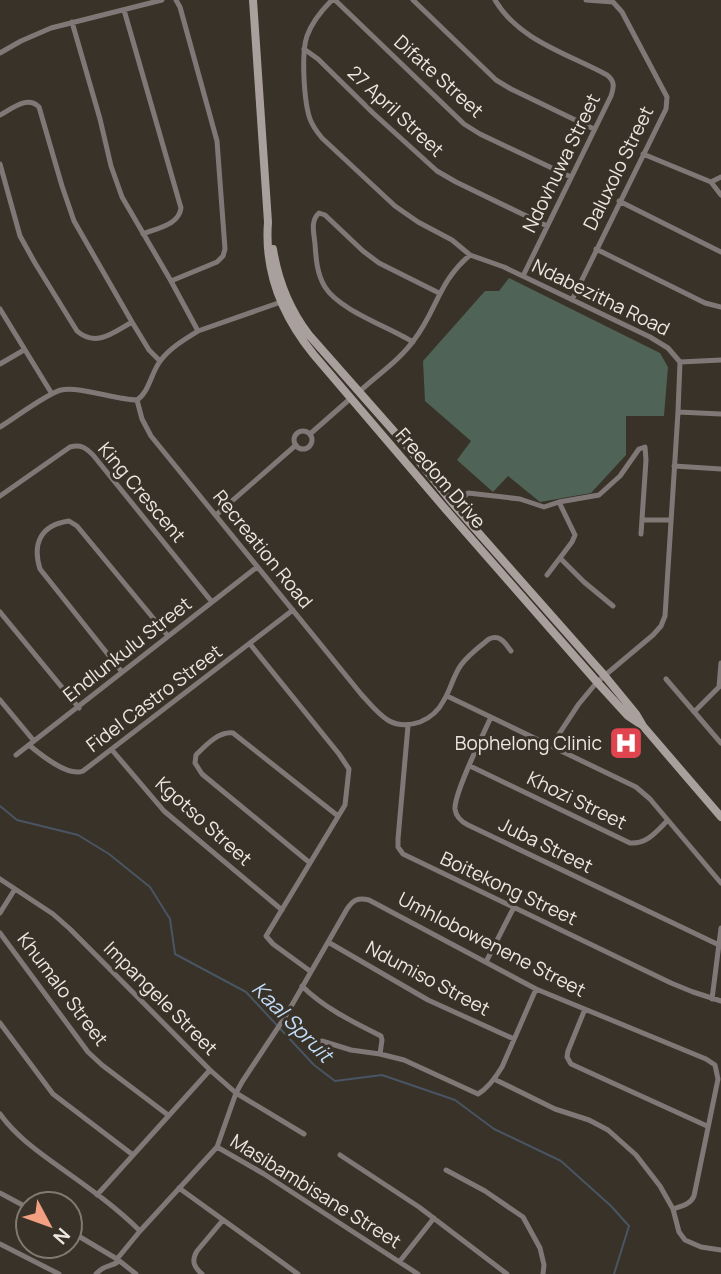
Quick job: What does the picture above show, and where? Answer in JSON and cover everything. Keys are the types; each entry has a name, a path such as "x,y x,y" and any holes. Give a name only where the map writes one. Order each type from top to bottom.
{"street":[{"path":"0,53 34,35 72,22 162,0"},
{"path":"172,281 217,262 225,249 217,141 176,0"},
{"name":"Freedom Drive","path":"253,0 267,237 275,288 448,512 628,716 643,726"},
{"path":"310,434 413,342 454,270 470,255 452,240 395,206 317,132 311,123 307,106 304,50 311,26 333,0"},
{"name":"Difate Street","path":"333,0 464,124 571,177"},
{"path":"413,0 496,80 594,130"},
{"name":"Ndovhuwa Street","path":"495,0 511,20 536,40 611,78 614,85 613,92 523,276"},
{"name":"Daluxolo Street","path":"572,300 666,108 667,97 619,7 613,2 586,0"},
{"path":"124,10 181,208 180,215 175,220 143,234"},
{"path":"72,22 116,183 198,331"},
{"name":"27 April Street","path":"304,50 318,59 437,171 547,226"},
{"path":"0,115 27,101 35,102 39,107 74,221 149,350 160,361"},
{"path":"643,154 710,182 721,195"},
{"path":"0,164 20,236 77,331 85,337 101,339 132,322"},
{"path":"710,182 721,177"},
{"path":"619,201 721,252"},
{"path":"413,342 341,305 330,294 318,270 313,225 315,216 319,213 326,215 379,263 439,293"},
{"path":"596,249 705,303 721,307"},
{"name":"Ndabezitha Road","path":"470,255 495,263 662,344 680,362 666,610 661,626 597,681 551,746"},
{"path":"0,427 61,390 138,400 160,361 198,331 284,301"},
{"path":"0,309 52,394"},
{"path":"0,365 24,350"},
{"path":"680,362 721,360"},
{"name":"Freedom Drive","path":"355,395 413,454 454,505 604,675 643,726 721,817"},
{"name":"Recreation Road","path":"138,400 142,419 151,436 292,610 376,710 392,723 408,726"},
{"path":"678,412 721,414"},
{"path":"304,431 310,434 308,446 302,448 296,445 294,439 297,433 304,431"},
{"path":"216,515 296,445"},
{"name":"King Crescent","path":"0,496 70,447 85,447 212,602"},
{"path":"454,505 468,493 520,499 542,507 592,497 602,493 620,476 639,449 645,447 641,534"},
{"path":"674,466 721,469"},
{"path":"547,575 575,534 559,502"},
{"path":"642,520 671,520"},
{"path":"122,672 40,569 37,547 46,530 64,521 77,526 168,636"},
{"path":"560,558 613,607"},
{"name":"Endlunkulu Street","path":"16,755 257,567"},
{"name":"Fidel Castro Street","path":"31,743 44,757 74,774 83,771 292,610"},
{"path":"0,612 79,708"},
{"path":"408,726 426,719 442,705 460,667 489,639 501,639 512,651"},
{"path":"250,644 348,766 346,800 338,817 268,932 267,939 310,971"},
{"path":"694,712 720,685 721,663"},
{"path":"666,679 721,743"},
{"path":"447,696 636,786 721,883"},
{"path":"0,700 31,743"},
{"name":"Juba Street","path":"491,718 455,804 456,815 464,823 719,945"},
{"name":"Boitekong Street","path":"408,726 397,842 400,851 671,983 721,1001"},
{"path":"310,863 202,774 195,763 196,755 221,734 233,733 338,817"},
{"name":"Kgotso Street","path":"112,750 164,811 282,910"},
{"name":"Khozi Street","path":"470,766 630,843 645,841 667,821"},
{"name":"Impangele Street","path":"0,880 53,914 70,929 236,1093 304,1135"},
{"path":"0,913 15,890"},
{"name":"Umhlobowenene Street","path":"217,1147 236,1093 285,1017 352,902 366,899 536,989 715,1065 718,1080 693,1198 687,1204 673,1209"},
{"path":"486,962 514,907"},
{"path":"712,999 721,928"},
{"name":"Khumalo Street","path":"0,933 93,1057 168,1115"},
{"name":"Ndumiso Street","path":"328,942 428,1000 514,1039"},
{"path":"302,986 328,1007 381,1036 380,1054"},
{"path":"322,1041 412,1064 475,1093 482,1092 502,1067 536,989"},
{"path":"585,1009 568,1051 567,1057 571,1064 708,1126"},
{"path":"0,1023 53,1094 133,1155"},
{"path":"97,1195 210,1070"},
{"path":"495,1077 497,1081 514,1090 608,1130 640,1158 673,1209 679,1232 685,1240 694,1245 721,1250"},
{"path":"0,1114 25,1142 97,1195 140,1231"},
{"name":"Masibambisane Street","path":"118,1260 140,1231 217,1147 264,1174 418,1274"},
{"path":"340,1154 434,1218 507,1274"},
{"path":"446,1170 477,1186 523,1217 540,1248 544,1274"},
{"path":"179,1188 298,1274"},
{"path":"400,1261 434,1218"},
{"path":"202,1274 195,1266 194,1257 223,1220"},
{"path":"84,1239 136,1274"},
{"path":"0,1244 59,1274"},
{"path":"96,1274 103,1267 115,1264 118,1260"}],"green space":[{"path":"509,278 660,353 668,367 664,416 626,416 626,455 591,493 540,502 508,476 493,492 457,460 471,441 425,401 423,361 485,291 499,291"}],"waterway":[{"name":"Kaal Spruit","path":"0,806 17,820 78,835 109,854 150,887 170,919 175,954 246,992 314,1065 335,1081 382,1075 455,1100 494,1129 561,1161 629,1226 614,1274"}],"place":[{"name":"Bophelong Clinic","path":"626,743"}]}
